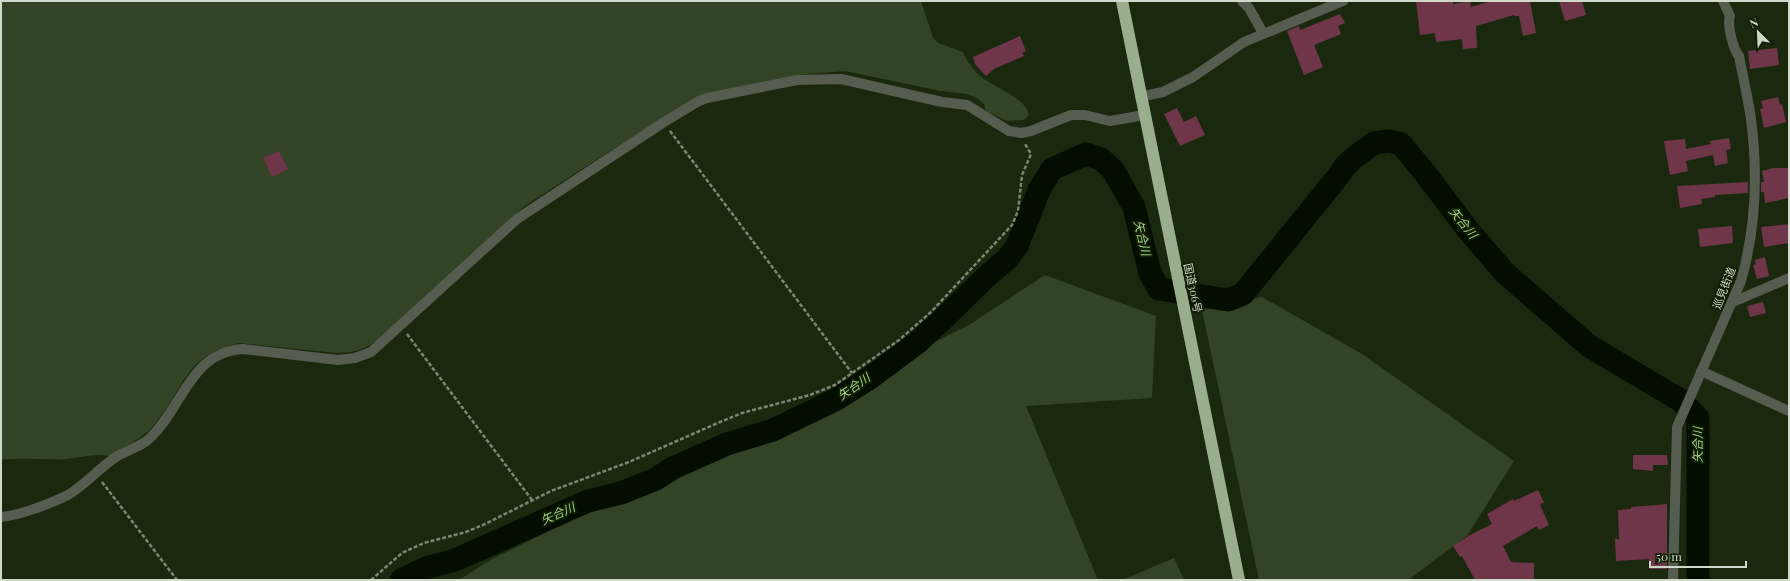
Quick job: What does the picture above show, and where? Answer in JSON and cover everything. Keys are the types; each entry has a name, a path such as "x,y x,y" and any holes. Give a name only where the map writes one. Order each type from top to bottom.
{"highway":[{"name":"国道306号","path":"1122,1 1140,97 1239,580"}],"street":[{"path":"1242,1 1263,33"},
{"path":"1140,97 1163,92 1193,77 1244,42 1343,1"},
{"name":"巡見街道","path":"1673,580 1677,428 1701,371 1734,302 1745,266 1755,194 1756,172 1751,118 1741,63 1739,56 1735,51 1728,21 1730,16 1723,1"},
{"path":"1,517 24,511 68,494 95,472 124,452 149,439 166,419 194,375 207,362 222,353 243,349 346,360 371,352 517,219 664,122 706,98 797,80 841,79 942,102 967,105 1009,131 1021,133 1031,131 1071,115 1085,115 1110,121 1144,115"},
{"path":"1734,302 1789,278"},
{"path":"1701,371 1789,411"}],"path":[{"path":"664,122 852,374"},
{"path":"371,580 402,553 424,543 466,532 551,491 623,464 720,422 742,414 816,393 835,385 852,374 898,340 931,312 1012,226 1018,211 1022,175 1031,154 1023,141 1009,131"},
{"path":"400,325 532,500"},
{"path":"95,472 177,580"}],"green space":[{"path":"1,1 921,1 933,38 938,43 963,52 970,65 981,77 1022,103 1029,115 1024,120 1007,121 986,111 984,104 977,98 968,94 941,91 845,71 798,75 704,95 669,113 523,207 376,341 367,347 352,352 336,353 240,343 222,348 208,355 188,374 164,411 149,430 133,442 109,456 93,455 66,459 1,460"},
{"path":"1045,275 1156,316 1152,398 1026,406 1098,580 459,580 490,560 969,325"},
{"path":"1262,297 1362,354 1514,461 1467,536 1408,580 1259,580 1202,310"},
{"path":"1174,558 1184,580 1122,580"}],"building":[{"path":"1416,1 1453,1 1453,4 1470,1 1471,7 1491,1 1530,1 1536,33 1523,36 1519,16 1514,15 1476,26 1477,48 1463,49 1462,39 1436,42 1435,33 1420,35"},
{"path":"1559,1 1582,1 1586,15 1565,21"},
{"path":"1340,14 1345,23 1338,26 1341,34 1314,45 1323,67 1304,75 1287,31 1299,26 1300,30"},
{"path":"1020,36 1026,51 1022,53 1024,56 994,69 986,76 975,64 973,57"},
{"path":"1777,48 1779,65 1750,69 1748,51"},
{"path":"1778,97 1780,105 1782,104 1786,122 1764,128 1760,109 1763,108 1761,101"},
{"path":"1177,108 1184,122 1196,116 1205,135 1180,146 1164,114"},
{"path":"1729,138 1731,149 1726,150 1728,163 1715,166 1713,155 1686,161 1688,171 1670,175 1664,141 1685,139 1686,149 1711,144 1710,141"},
{"path":"279,151 288,169 272,177 263,158"},
{"path":"1773,168 1788,168 1789,198 1765,203 1764,192 1761,192 1761,182 1764,182 1762,171"},
{"path":"1748,182 1748,193 1715,195 1715,197 1701,199 1702,204 1680,208 1677,186"},
{"path":"1789,224 1789,243 1764,247 1761,227"},
{"path":"1732,226 1733,243 1700,247 1698,229"},
{"path":"1765,257 1769,276 1757,279 1753,265 1756,264 1755,260"},
{"path":"1763,302 1766,313 1750,317 1747,306"},
{"path":"1633,455 1667,455 1668,465 1653,465 1653,471 1633,469"},
{"path":"1538,490 1544,502 1540,505 1549,525 1539,530 1537,526 1503,546 1511,562 1534,563 1534,580 1475,580 1462,556 1460,557 1453,546 1470,535 1492,524 1487,514 1513,499 1514,501"},
{"path":"1667,504 1667,569 1649,569 1649,559 1616,561 1615,539 1619,539 1618,510 1631,509 1631,507"}],"waterway":[{"name":"矢合川","path":"401,580 426,568 455,560 588,501 621,493 656,479 673,468 727,444 773,430 835,400 870,378 917,343 1007,259 1017,246 1039,190 1052,169 1086,154 1101,159 1113,170 1134,207 1150,273 1159,289 1228,300 1243,294 1340,174 1344,167 1374,143 1389,141 1401,144 1468,230 1505,273 1589,346 1680,400 1698,418 1698,580"}]}
